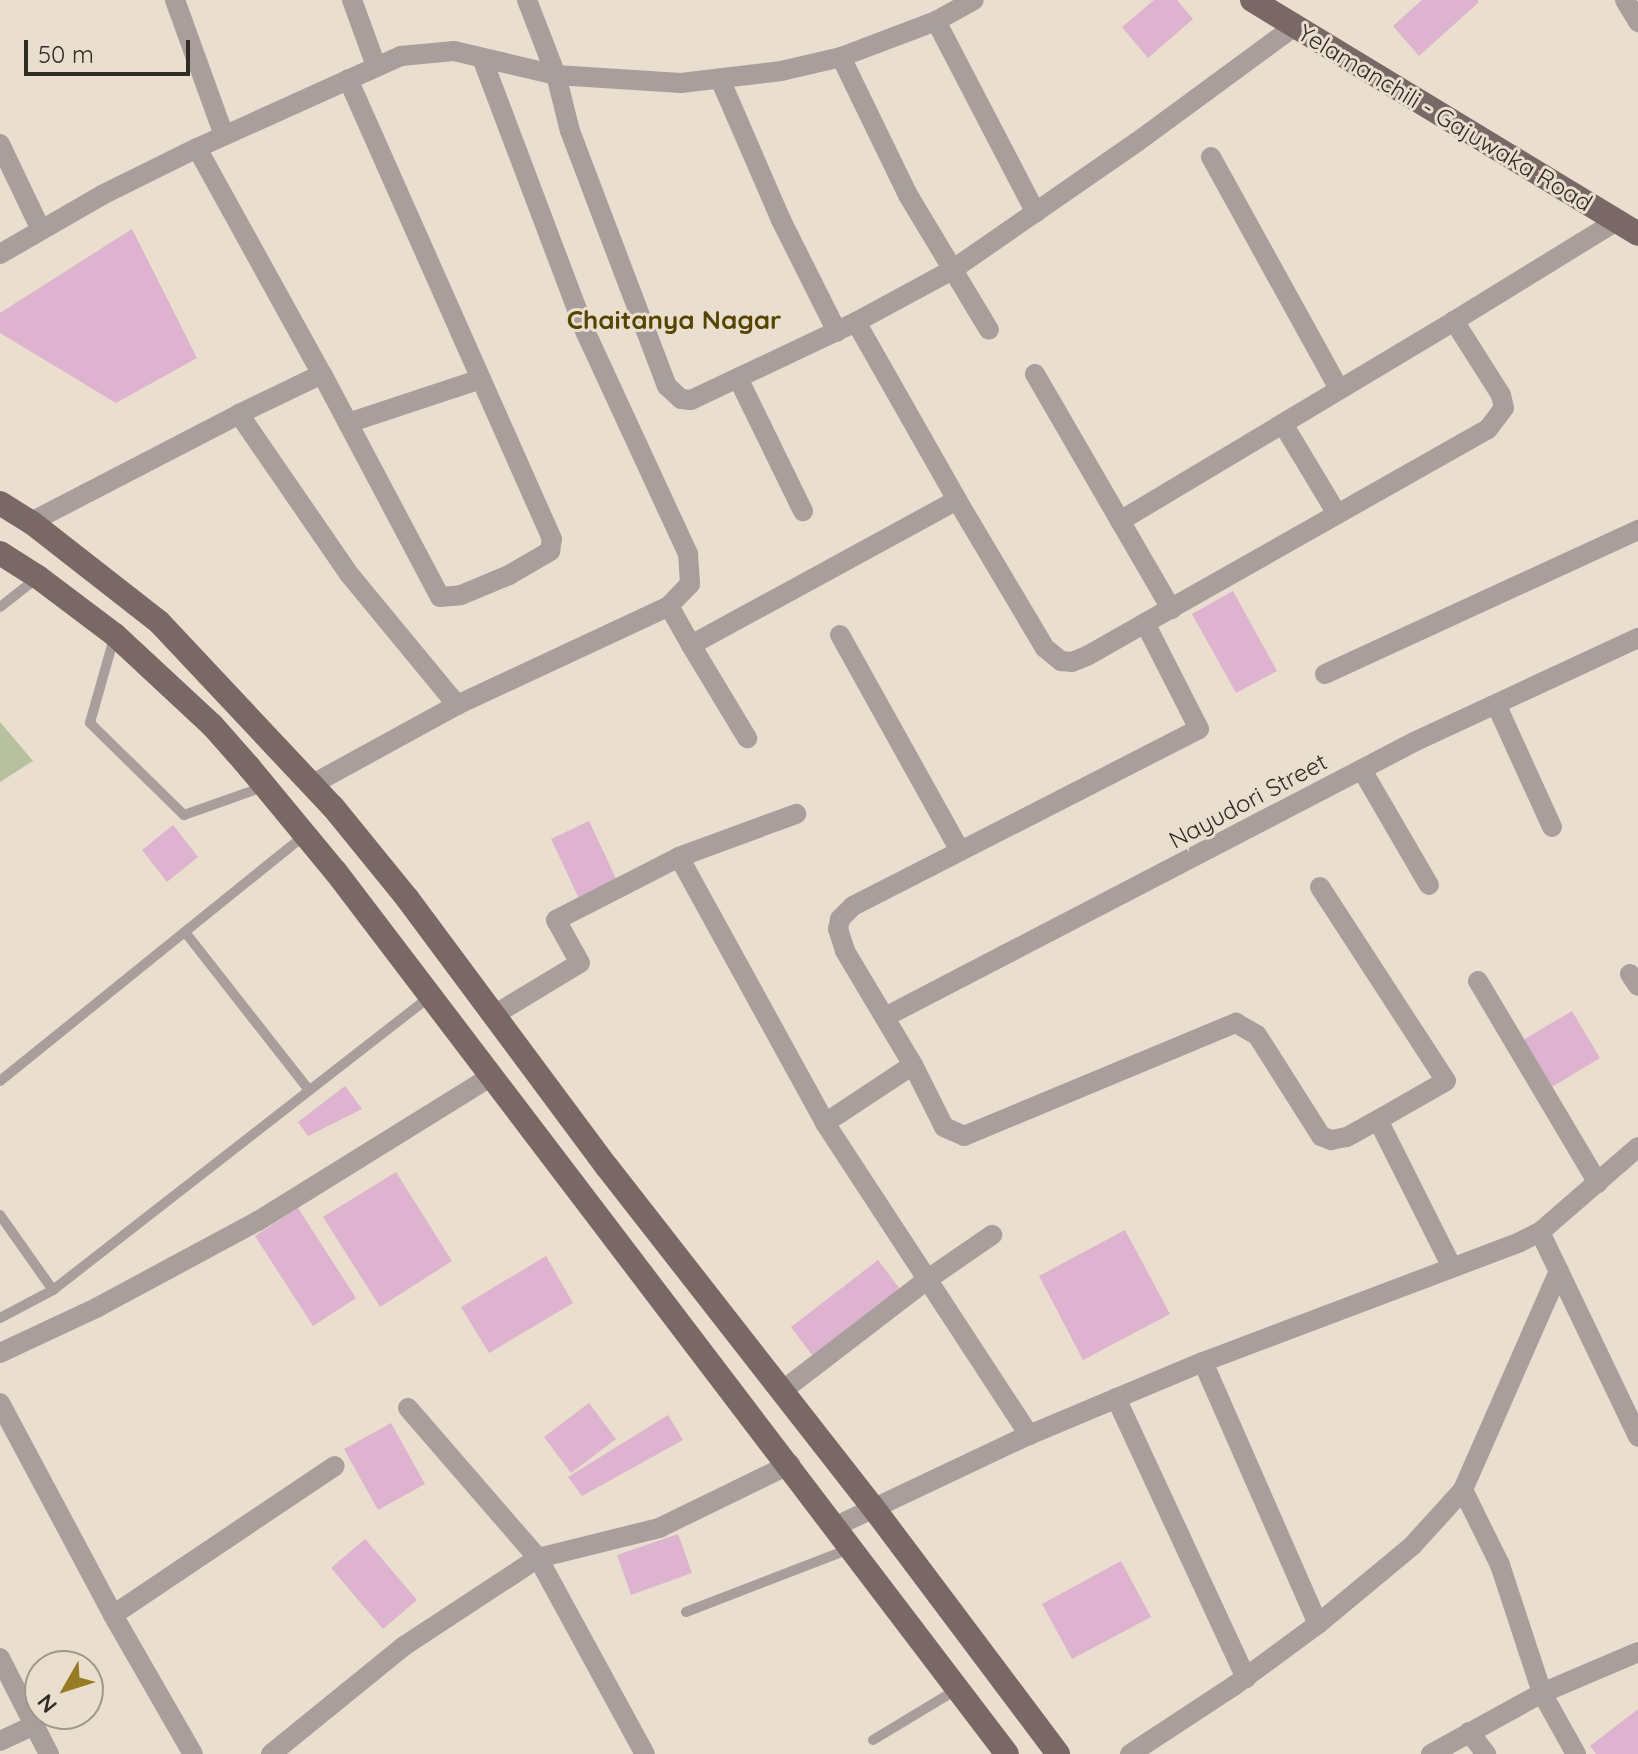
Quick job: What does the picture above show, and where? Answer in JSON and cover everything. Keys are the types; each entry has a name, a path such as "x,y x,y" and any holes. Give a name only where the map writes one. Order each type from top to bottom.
{"main road":[{"name":"Yelamanchili - Gajuwaka Road","path":"1252,0 1615,222 1638,233"},
{"path":"0,503 31,522 159,622 311,785 407,898 1058,1754"},
{"path":"0,553 38,577 115,635 212,725 265,786 790,1464 850,1549 1007,1754"}],"street":[{"path":"175,0 224,135"},
{"path":"352,0 376,66"},
{"path":"527,0 556,75 570,131 667,386 681,399 691,400 837,332 952,270 1295,26"},
{"path":"0,254 224,135 376,66 431,51 482,58 556,75 681,83 841,57 936,21 974,0"},
{"path":"1625,0 1631,15 1638,22"},
{"path":"936,21 1036,213"},
{"path":"841,57 908,195 989,330"},
{"path":"311,785 457,705 669,606 690,584 688,554 580,318 482,58"},
{"path":"197,148 322,374 435,591 445,598 461,595 537,560 552,545 348,79"},
{"path":"720,79 781,220 837,332"},
{"path":"0,144 41,230"},
{"path":"1211,157 1339,389"},
{"path":"1120,521 1615,222"},
{"path":"856,322 1045,648 1061,661 1072,662 1488,429 1504,408 1501,395 1454,321"},
{"path":"31,522 322,374"},
{"path":"1035,374 1171,609"},
{"path":"348,423 481,379"},
{"path":"739,380 803,511"},
{"path":"239,414 349,574 457,705"},
{"path":"1283,424 1337,514"},
{"path":"691,645 957,500"},
{"path":"1325,674 1638,530"},
{"path":"669,606 747,738"},
{"path":"1145,623 1199,729 853,906 840,919 838,929 845,951 913,1065 944,1127 964,1136 1236,1023 1257,1035 1321,1136 1331,1140 1347,1137 1446,1081 1320,887"},
{"path":"840,635 960,851"},
{"name":"Nayudori Street","path":"885,1017 1362,770 1496,704 1636,644"},
{"path":"1496,704 1552,827"},
{"path":"1362,770 1429,885"},
{"path":"494,1015 580,963 556,920 679,857 796,814"},
{"path":"679,857 825,1123 1029,1435"},
{"path":"1478,981 1598,1183"},
{"path":"825,1123 913,1065"},
{"path":"0,1353 111,1301 258,1221 492,1076"},
{"path":"1378,1120 1452,1267"},
{"path":"834,1527 872,1506 1116,1398 1540,1232 1636,1152"},
{"path":"1540,1232 1638,1437"},
{"path":"782,1391 928,1279 992,1235"},
{"path":"1130,1754 1246,1678 1318,1624 1412,1546 1463,1490 1559,1271"},
{"path":"1203,1362 1318,1624"},
{"path":"1116,1398 1246,1678"},
{"path":"0,1403 113,1615 193,1754"},
{"path":"408,1408 538,1558 645,1754"},
{"path":"271,1754 404,1646 538,1558 659,1528 790,1464"},
{"path":"113,1615 335,1466"},
{"path":"1463,1490 1505,1578 1542,1693 1576,1754"},
{"path":"1431,1754 1542,1693 1638,1652"},
{"path":"0,1658 24,1705"},
{"path":"0,1741 24,1730"},
{"path":"37,1730 49,1754"},
{"path":"1469,1732 1486,1754"}],"lane":[{"path":"0,607 38,577"},
{"path":"115,635 90,723 184,815 265,786"},
{"path":"0,1081 305,835"},
{"path":"185,932 309,1090"},
{"path":"0,1318 53,1290 430,996"},
{"path":"0,1215 53,1290"},
{"path":"686,1612 850,1549"},
{"path":"873,1740 958,1689"}],"green space":[{"path":"0,722 33,761 0,782"}],"building":[{"path":"1154,0 1177,0 1193,19 1148,58 1122,27"},
{"path":"1422,0 1479,2 1419,56 1393,26"},
{"path":"132,229 197,358 116,403 0,333 0,313"},
{"path":"1233,591 1277,671 1236,693 1192,614"},
{"path":"589,821 620,887 582,905 551,839"},
{"path":"173,825 198,857 167,882 142,850"},
{"path":"1572,1011 1600,1058 1552,1087 1523,1040"},
{"path":"345,1086 362,1109 308,1136 298,1122"},
{"path":"396,1172 452,1261 380,1307 323,1217"},
{"path":"298,1208 356,1298 313,1326 255,1236"},
{"path":"1125,1230 1170,1314 1083,1360 1039,1276"},
{"path":"546,1256 573,1303 489,1353 461,1307"},
{"path":"878,1260 903,1293 816,1360 791,1327"},
{"path":"589,1403 616,1439 571,1473 544,1437"},
{"path":"668,1415 683,1440 582,1496 568,1477"},
{"path":"391,1423 425,1484 378,1510 344,1449"},
{"path":"678,1534 692,1573 631,1595 617,1555"},
{"path":"365,1539 417,1600 383,1629 331,1568"},
{"path":"1121,1561 1151,1617 1072,1659 1042,1604"},
{"path":"1638,1709 1638,1754 1596,1754 1590,1746"}],"district":[{"name":"Chaitanya Nagar","path":"674,320"}]}
